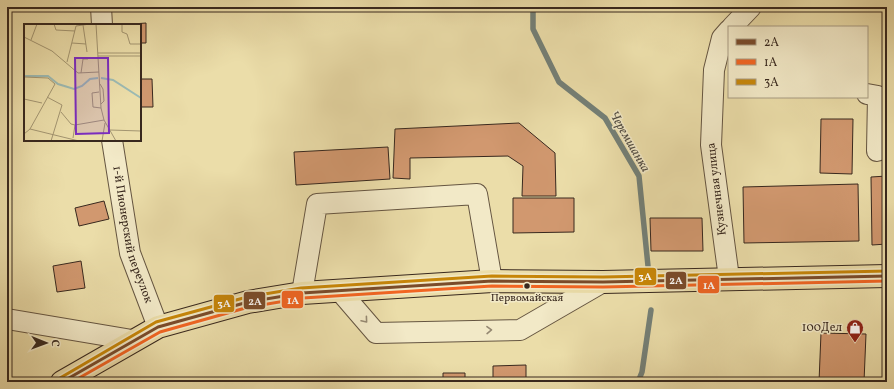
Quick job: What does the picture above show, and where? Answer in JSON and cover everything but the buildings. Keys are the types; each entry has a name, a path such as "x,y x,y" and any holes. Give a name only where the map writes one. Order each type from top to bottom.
{"main road":[{"path":"62,382 132,340 158,327 248,302 302,293 492,281 603,282 729,278 887,276"}],"street":[{"path":"101,7 102,24"},
{"path":"733,26 751,7"},
{"name":"Кузнечная улица","path":"728,31 722,38 722,71 711,145 729,278"},
{"path":"868,94 878,96 877,151"},
{"name":"1-й Пионерский переулок","path":"112,141 130,253 158,327"},
{"path":"302,293 317,204 477,194 492,281"},
{"path":"339,290 376,333 520,330 603,282"},
{"path":"7,319 132,340"}],"waterway":[{"name":"Черемшанка","path":"533,7 533,29 559,82 605,118 639,176 648,266"},
{"name":"Черемшанка","path":"638,382 642,372 651,310"}],"transit line":[{"name":"3А","path":"60,378 156,322 247,297 301,288 492,276 603,277 887,271"},
{"name":"2А","path":"62,382 158,327 248,302 302,293 492,281 603,282 887,276"},
{"name":"1А","path":"72,382 160,332 249,307 303,298 492,286 603,287 887,281"}],"place":[{"name":"Первомайская","path":"527,286"},
{"name":"100Дел","path":"855,343"}]}
